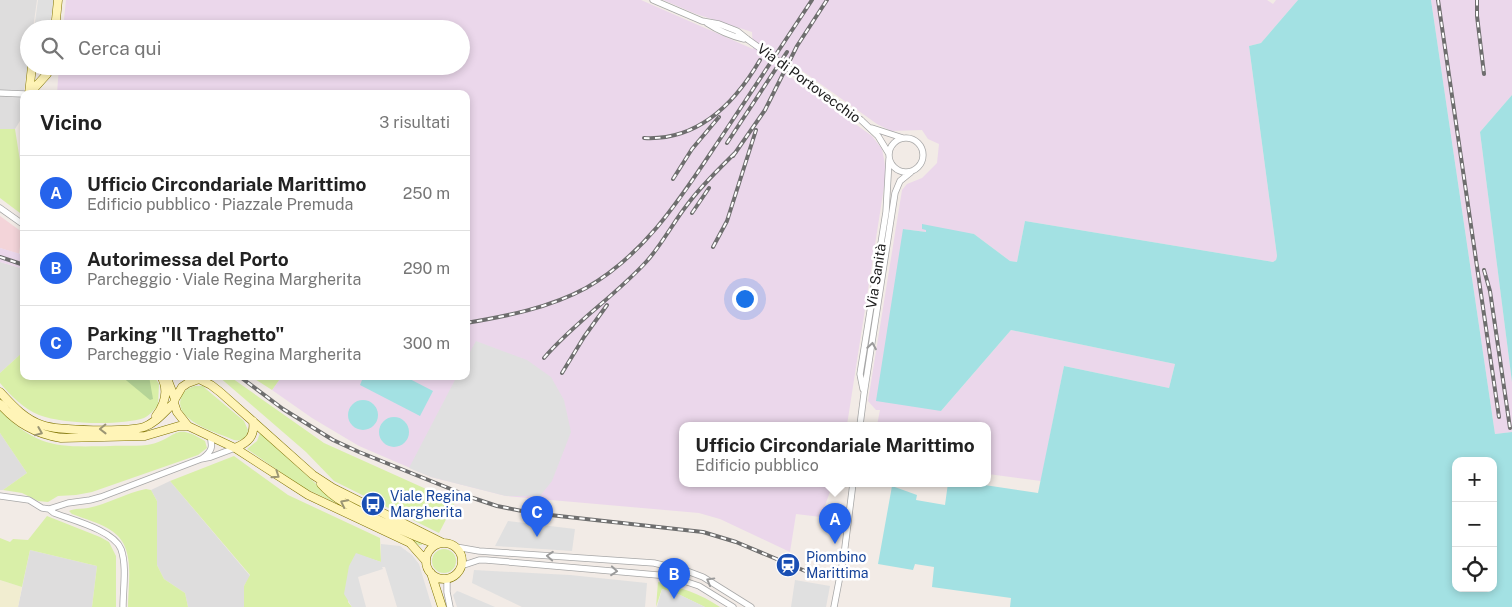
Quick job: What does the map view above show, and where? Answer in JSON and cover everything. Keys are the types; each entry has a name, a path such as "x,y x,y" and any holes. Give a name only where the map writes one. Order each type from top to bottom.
{"main road":[{"path":"56,20 58,0"},
{"path":"29,90 31,75"},
{"path":"33,90 46,75"},
{"path":"150,423 162,408 166,389 163,380"},
{"path":"167,380 179,417 188,426 235,448 308,495 410,544 426,561"},
{"path":"0,392 27,418 40,425 65,430 130,429 142,427 150,423 174,401 182,387 193,380"},
{"path":"200,380 216,388 313,475 333,488 440,543 456,547 462,559 461,566 456,574 447,578 441,578 428,570 426,561 429,551 440,543"},
{"path":"0,404 16,419 33,430 47,436 61,438 145,436 179,426 188,426"},
{"path":"235,448 246,444 250,440 253,435 253,421"},
{"path":"432,573 442,607"}],"street":[{"name":"Via di Portovecchio","path":"653,0 706,22 735,37 747,39 870,127 884,144 889,156"},
{"path":"0,93 20,94"},
{"name":"Via di Portovecchio","path":"870,127 903,138"},
{"path":"903,138 895,142 889,156 897,170 910,172"},
{"name":"Via Sanità","path":"861,422 895,194 900,181 921,164 923,160 924,151 916,140 903,138"},
{"name":"Via Sanità","path":"864,394 860,374 887,196 889,156"},
{"path":"0,208 20,223"},
{"path":"201,459 212,449 213,445 210,436"},
{"path":"49,509 68,503 101,497 235,448"},
{"path":"834,607 844,556 853,487"},
{"path":"0,496 23,498 110,536 118,545 124,564 123,607"},
{"path":"456,547 479,551 654,563 703,577 751,607"},
{"path":"461,566 479,560 486,560 669,576 699,586 733,607"},
{"path":"447,578 450,607"}],"shaded area":[{"path":"0,0 37,0 34,20 20,20 20,75 26,75 24,90 20,90 20,121 15,129 0,129"},
{"path":"38,0 54,0 51,20 35,20"},
{"path":"66,0 641,0 753,49 752,32 696,14 663,0 1267,0 1273,4 1276,0 1298,0 1261,43 1249,46 1277,256 1273,262 1025,221 1017,262 1010,261 974,234 903,229 941,411 1011,330 1175,364 1169,388 1064,366 1041,481 991,474 991,422 878,422 880,410 876,410 868,401 902,190 907,184 922,178 937,163 939,144 928,139 922,130 891,131 877,124 791,63 785,73 872,136 882,149 884,159 886,174 847,422 679,422 679,487 832,487 821,517 796,514 790,552 720,519 699,513 506,496 431,477 359,446 312,418 272,390 279,380 470,380 470,90 57,90 58,75 470,75 470,20 64,20"},
{"path":"1431,0 1512,0 1512,95 1480,132 1512,382 1512,432 1495,434"},
{"path":"0,216 20,231 20,247 19,254 0,248"},
{"path":"0,248 20,254 20,268 0,262"},
{"path":"0,262 20,268 20,355 0,373"},
{"path":"476,341 527,360 551,377 564,400 571,432 552,481 540,496 506,496 431,477 409,468 455,380 470,380 470,352"},
{"path":"0,433 27,473 3,490 0,490"},
{"path":"170,481 250,576 244,586 244,607 188,607 185,593 164,579 157,565 157,501 151,490"},
{"path":"508,521 575,529 572,551 495,546"},
{"path":"381,544 400,546 412,555 419,564 432,607 397,607 385,567 382,567 383,569 358,577 366,607 352,607 344,594 349,566 356,553 381,562"},
{"path":"30,550 97,566 92,607 18,607"},
{"path":"474,570 570,575 647,583 645,607 522,607 472,583"},
{"path":"0,580 22,587 18,607 0,607"},
{"path":"795,580 830,586 826,607 791,607"},
{"path":"662,589 678,594 705,607 657,607"},
{"path":"457,591 495,607 457,607 453,595"}],"green space":[{"path":"0,129 15,129 20,161 20,213 0,198"},
{"path":"20,355 20,380 156,380 159,384 158,405 144,418 134,421 91,423 49,418 28,409 8,392 0,383 0,373"},
{"path":"126,380 150,380 153,399 150,400"},
{"path":"223,380 235,380 324,443 455,502 439,533 334,481 306,452"},
{"path":"256,380 279,380 272,390"},
{"path":"195,386 203,386 244,421 248,430 245,437 241,440 234,440 208,430 190,420 180,406 181,398 186,390"},
{"path":"0,410 13,423 26,432 50,443 77,446 142,445 152,444 177,433 187,432 205,441 207,448 198,455 92,492 58,496 48,502 38,501 22,493 3,490 27,473 0,433"},
{"path":"260,433 335,501 422,545 302,487 247,449 257,441"},
{"path":"234,456 288,495 380,538 381,562 356,554 348,602 352,607 244,607 244,586 250,575 170,481"},
{"path":"146,489 151,490 157,501 157,565 164,579 185,593 188,607 128,607 129,566 125,546 112,531 69,511 95,506"},
{"path":"47,516 109,542 116,556 116,607 92,607 97,566 30,550 22,587 0,580 0,538 10,542 13,539 28,540"},
{"path":"444,549 453,552 456,561 453,570 444,573 435,570 432,561 435,552"},
{"path":"658,582 705,598 720,607 705,607 678,594 662,589 656,607"}],"water":[{"path":"1298,0 1431,0 1495,434 1512,432 1512,607 1010,607 1011,598 932,587 934,567 915,564 913,570 878,564 892,487 917,495 916,500 945,505 947,487 991,486 1038,493 1064,366 1169,388 1175,364 1011,330 941,411 876,401 903,229 926,232 926,230 922,229 922,224 974,234 1010,261 1017,262 1025,221 1273,262 1277,256 1249,46 1261,43"},
{"path":"1512,95 1512,382 1480,132"},
{"path":"362,380 412,380 433,391 420,416 360,385"},
{"path":"363,400 369,401 377,409 377,421 369,429 363,430 357,429 349,421 348,415 349,409 357,401"},
{"path":"394,417 405,421 409,432 405,443 394,447 383,443 379,432 383,421"}],"railway":[{"path":"470,322 543,306 572,295 586,288 629,257 664,219 680,198 812,0"},
{"path":"733,156 765,110 797,46 827,0"},
{"path":"1438,0 1499,417"},
{"path":"1477,0 1477,16 1484,74"},
{"path":"727,143 787,52"},
{"path":"644,138 663,137 681,133 698,126 713,116 739,91 760,60"},
{"path":"673,179 692,149 719,117"},
{"path":"713,247 727,221 756,130"},
{"path":"544,358 635,274 658,248 692,198 736,152"},
{"path":"692,213 709,188"},
{"path":"0,257 20,264"},
{"path":"1484,270 1490,291 1510,428"},
{"path":"562,373 584,337 607,305"},
{"path":"244,380 283,409 333,440 473,498 497,506 532,513 703,532 736,542 810,573"}],"place":[{"name":"Viale Regina Margherita","path":"373,504"},
{"name":"Parking \"Il Traghetto\"","path":"537,537"},
{"name":"Ufficio Circondariale Marittimo","path":"835,544"},
{"name":"Piombino Marittima","path":"788,565"},
{"name":"Autorimessa del Porto","path":"674,599"}]}
